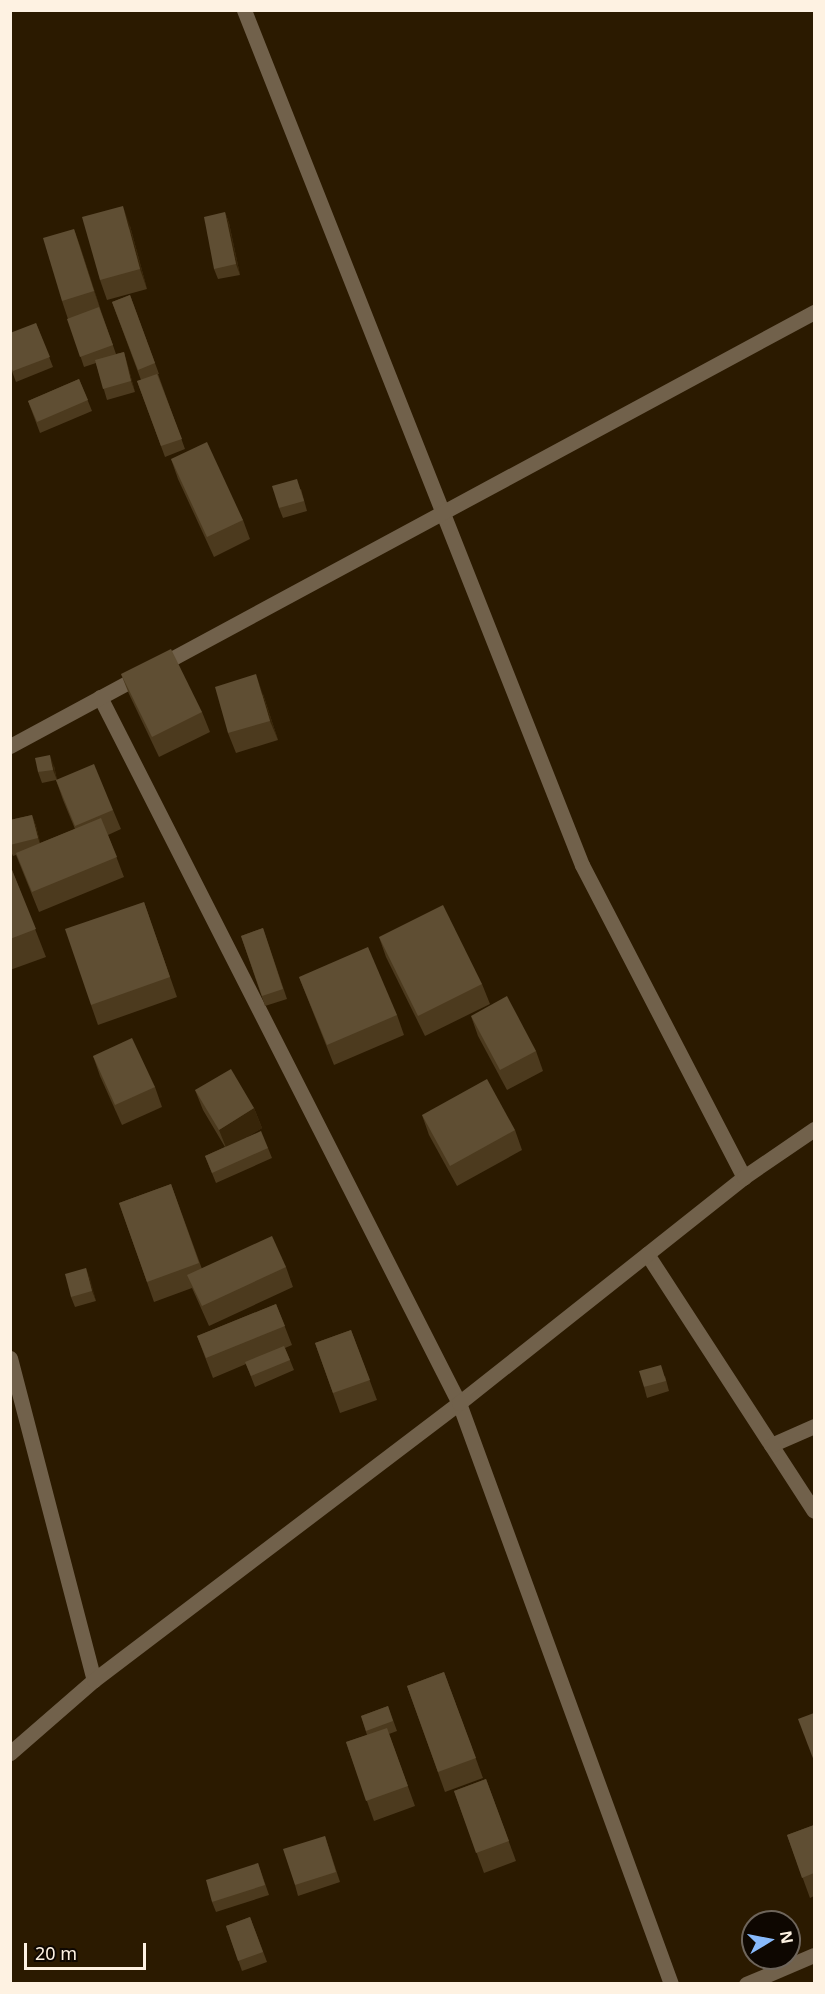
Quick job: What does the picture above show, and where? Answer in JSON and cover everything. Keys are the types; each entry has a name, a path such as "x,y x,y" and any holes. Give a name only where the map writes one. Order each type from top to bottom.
{"street":[{"path":"244,10 582,865 744,1176"},
{"path":"10,746 443,510 814,312"},
{"path":"100,697 459,1402 671,1983"},
{"path":"10,1753 94,1680 459,1402 744,1176 814,1129"},
{"path":"647,1254 814,1511"},
{"path":"10,1358 94,1680"},
{"path":"771,1445 814,1426"},
{"path":"746,1983 814,1955"}],"building":[{"path":"123,206 140,269 100,280 82,217"},
{"path":"225,212 236,264 214,269 204,217"},
{"path":"74,229 94,291 62,301 43,238"},
{"path":"130,295 155,363 138,370 112,302"},
{"path":"99,307 113,345 80,357 67,319"},
{"path":"36,323 50,357 13,371 10,366 10,333"},
{"path":"124,352 131,381 103,389 95,360"},
{"path":"157,374 182,439 161,446 137,381"},
{"path":"79,379 88,400 37,422 28,401"},
{"path":"207,442 243,520 207,537 171,459"},
{"path":"297,479 304,501 279,508 272,486"},
{"path":"171,649 202,712 152,737 121,674"},
{"path":"256,674 270,721 228,733 215,687"},
{"path":"50,755 53,770 38,772 35,758"},
{"path":"94,764 113,810 75,826 56,780"},
{"path":"32,815 38,838 10,845 10,820"},
{"path":"101,818 117,857 32,892 16,853"},
{"path":"10,865 36,929 10,939"},
{"path":"144,902 170,977 91,1005 65,929"},
{"path":"443,905 482,984 418,1016 379,937"},
{"path":"263,928 283,989 262,996 241,936"},
{"path":"368,947 397,1015 327,1045 299,977"},
{"path":"507,996 536,1051 500,1070 471,1016"},
{"path":"132,1038 155,1087 115,1105 93,1056"},
{"path":"231,1069 254,1108 219,1130 195,1090"},
{"path":"487,1079 515,1130 450,1166 422,1115"},
{"path":"261,1131 268,1148 212,1173 205,1156"},
{"path":"171,1184 199,1263 147,1282 119,1203"},
{"path":"272,1236 286,1267 202,1306 187,1275"},
{"path":"86,1268 92,1291 71,1297 65,1274"},
{"path":"276,1304 285,1326 206,1358 197,1336"},
{"path":"351,1330 370,1380 333,1393 315,1343"},
{"path":"284,1346 290,1360 251,1376 245,1362"},
{"path":"661,1365 666,1381 644,1387 639,1371"},
{"path":"444,1672 476,1758 438,1772 407,1686"},
{"path":"388,1706 393,1721 366,1731 361,1716"},
{"path":"814,1713 814,1761 798,1719"},
{"path":"387,1728 408,1786 366,1801 346,1742"},
{"path":"486,1779 509,1841 476,1853 454,1791"},
{"path":"814,1825 814,1873 802,1878 787,1835"},
{"path":"325,1836 336,1872 295,1885 283,1849"},
{"path":"258,1863 265,1885 212,1902 206,1880"},
{"path":"250,1917 263,1952 238,1961 226,1926"}]}
